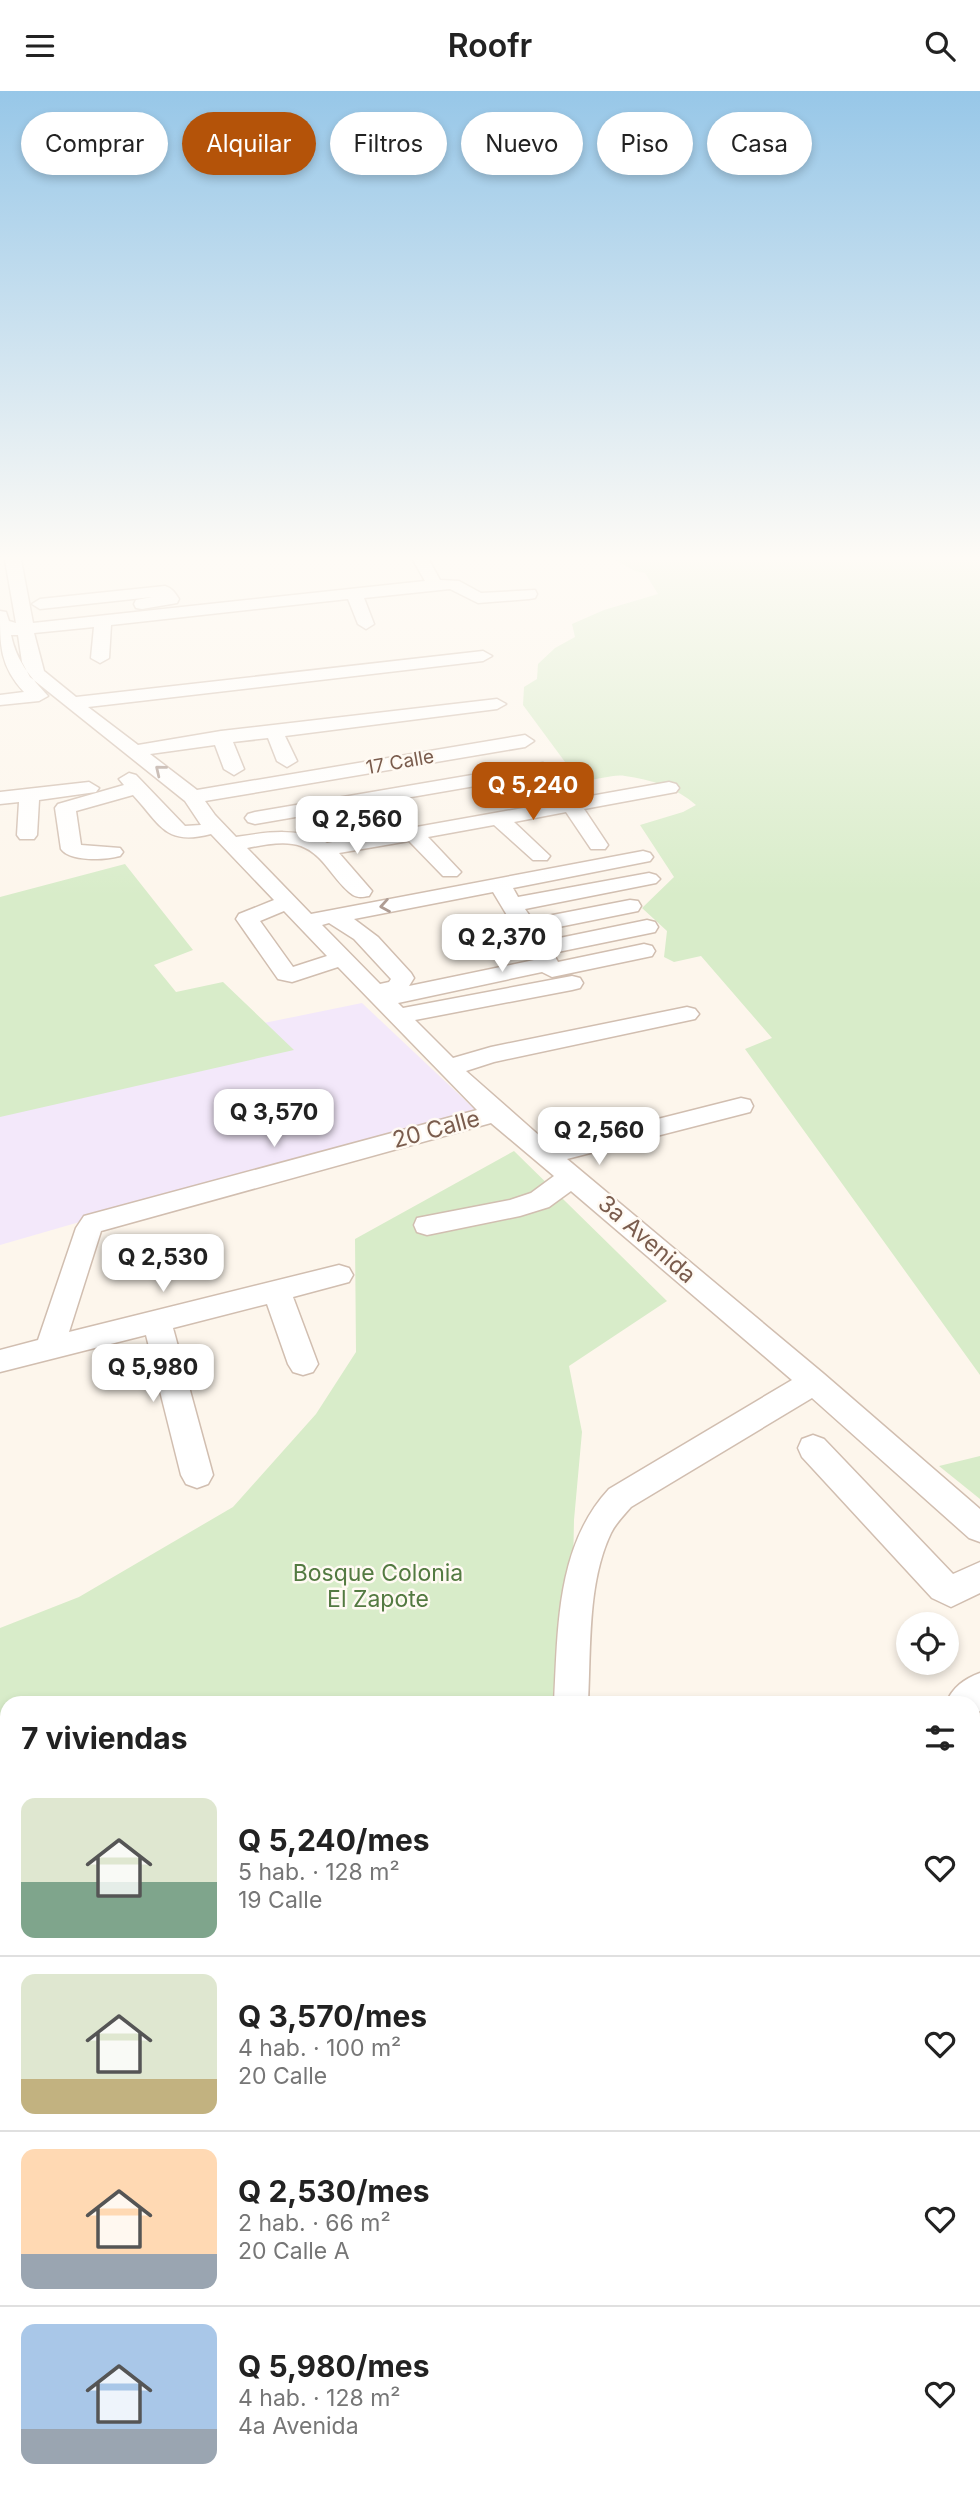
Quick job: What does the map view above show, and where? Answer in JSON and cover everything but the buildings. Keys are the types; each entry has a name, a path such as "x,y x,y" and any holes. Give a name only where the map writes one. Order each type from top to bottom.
{"street":[{"path":"15,672 135,781 178,832 218,830 289,838 313,844 322,850 360,891"},
{"name":"3a Avenida","path":"36,672 193,797 218,830 288,902 319,918 343,958 448,1068 496,1113 549,1155 814,1382 980,1528"},
{"path":"72,703 342,672"},
{"path":"0,700 39,696"},
{"path":"136,751 221,737 324,725 380,727 426,712 497,704"},
{"path":"476,706 489,727"},
{"path":"426,712 439,735"},
{"path":"324,725 333,743"},
{"path":"274,731 287,761"},
{"path":"221,737 234,769"},
{"name":"17 Calle","path":"193,797 525,741"},
{"path":"396,762 412,792"},
{"path":"255,818 543,769"},
{"path":"0,798 135,781"},
{"path":"113,852 81,853 71,849 65,808 135,781"},
{"path":"322,850 669,788"},
{"path":"27,835 29,795"},
{"path":"571,805 598,845"},
{"path":"498,818 540,856"},
{"path":"413,834 450,872"},
{"path":"319,918 643,857"},
{"path":"512,905 649,879"},
{"path":"500,885 542,957 554,971 644,951"},
{"path":"288,902 247,919 282,971 292,975 343,958"},
{"path":"525,927 630,906"},
{"path":"319,918 344,920 403,978 385,1003"},
{"path":"385,1003 647,927"},
{"path":"385,1003 572,983"},
{"path":"448,1068 491,1055 687,1014"},
{"path":"549,1155 741,1105"},
{"name":"20 Calle","path":"50,1347 89,1228 93,1223 496,1113"},
{"path":"427,1226 511,1209 540,1200 573,1176"},
{"path":"0,1361 339,1275"},
{"path":"278,1291 303,1364"},
{"path":"158,1321 197,1475"},
{"path":"571,1696 575,1630 586,1564 599,1524 620,1498 814,1382"},
{"path":"813,1448 944,1588 951,1592 959,1590 980,1576"}],"shaded area":[{"path":"362,1003 485,1119 90,1219 0,1245 0,1077"}],"green space":[{"path":"537,672 980,672 980,1375 745,1049 772,1038 701,956 674,962 664,957 667,931 642,908 674,877 640,825 683,812 696,805 672,789 644,779 620,776 586,780 568,766 523,705 524,687 537,679"},
{"path":"125,864 193,950 154,965 176,992 223,982 294,1050 0,1117 0,897"},
{"name":"Bosque Colonia El Zapote","path":"514,1151 667,1301 569,1366 582,1432 574,1520 572,1619 564,1696 0,1696 0,1628 79,1597 233,1507 316,1414 356,1352 355,1239"},
{"path":"980,1456 980,1499 939,1466"}]}
